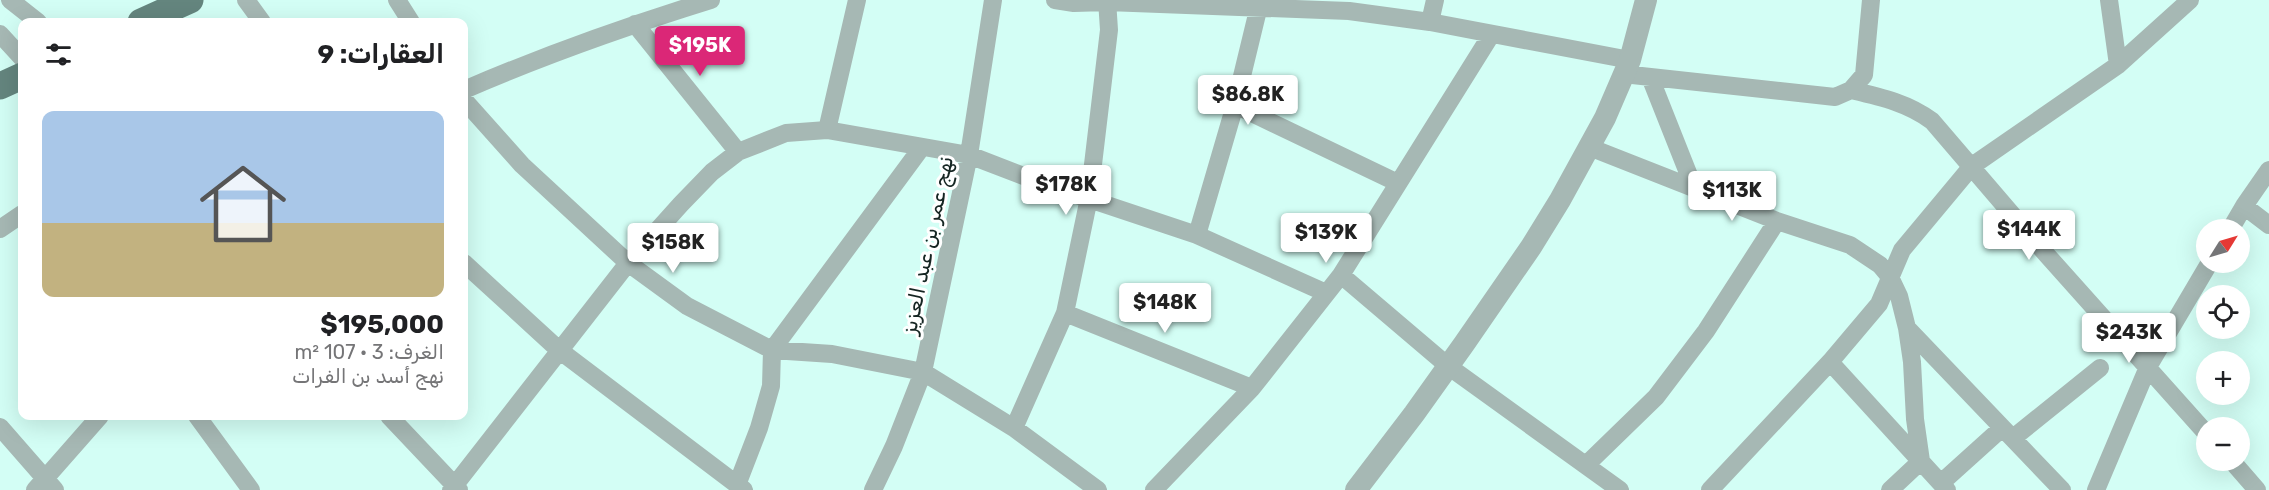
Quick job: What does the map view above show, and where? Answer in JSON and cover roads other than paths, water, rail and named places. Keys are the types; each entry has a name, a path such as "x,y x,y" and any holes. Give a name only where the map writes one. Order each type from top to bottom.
{"main road":[{"path":"150,18 190,0"},
{"path":"0,86 18,78"}],"street":[{"path":"10,0 33,18"},
{"path":"246,0 259,18"},
{"path":"397,0 408,18"},
{"path":"468,88 525,63 711,0"},
{"path":"827,130 857,0"},
{"name":"نهج عمر بن عبد العزيز","path":"873,490 894,446 923,372 969,155 993,0"},
{"path":"1055,0 1074,3 1107,1 1259,6 1349,5 1627,67 1650,77 1835,97 1851,90 1864,75 1871,0"},
{"path":"1430,22 1435,0"},
{"path":"1356,490 1448,366 1531,247 1605,118 1627,67 1646,0"},
{"path":"2109,0 2118,65"},
{"path":"1710,490 1830,362 1879,304 1902,250 1972,166 2118,65 2190,0"},
{"path":"1014,428 1065,313 1089,198 1109,30 1107,1"},
{"path":"1197,235 1235,105 1259,6"},
{"path":"635,24 738,152"},
{"path":"0,34 18,54"},
{"path":"1154,490 1252,388 1341,275 1491,35"},
{"path":"1650,77 1694,188"},
{"path":"1851,90 1898,102 1917,110 1932,121 2046,254 2196,422"},
{"path":"468,104 522,165 628,263 687,306 772,350 832,354 923,372 1014,428 1098,490"},
{"path":"1235,105 1398,183"},
{"path":"393,420 455,489 559,350 628,263 712,172 738,152 786,134 827,130 969,155 1047,185 1197,235 1326,293"},
{"path":"468,267 559,350 740,488 771,386 772,350 922,147"},
{"path":"1589,147 1777,221 1850,245 1880,265 1890,277 1899,296 1907,328 1912,362 1915,419 1922,461"},
{"path":"2236,219 2269,170"},
{"path":"2244,206 2269,225"},
{"path":"0,229 18,217"},
{"path":"1586,465 1656,397 1706,332 1777,221"},
{"path":"2096,490 2148,367 2204,273"},
{"path":"1341,275 1448,366 1620,490"},
{"path":"1065,313 1252,388"},
{"path":"1907,328 2062,490"},
{"path":"1830,362 1944,487 2008,433 2100,368"},
{"path":"0,427 45,486 97,420"},
{"path":"200,420 251,490"},
{"path":"1890,490 1922,461"},
{"path":"2240,471 2256,490"}]}
